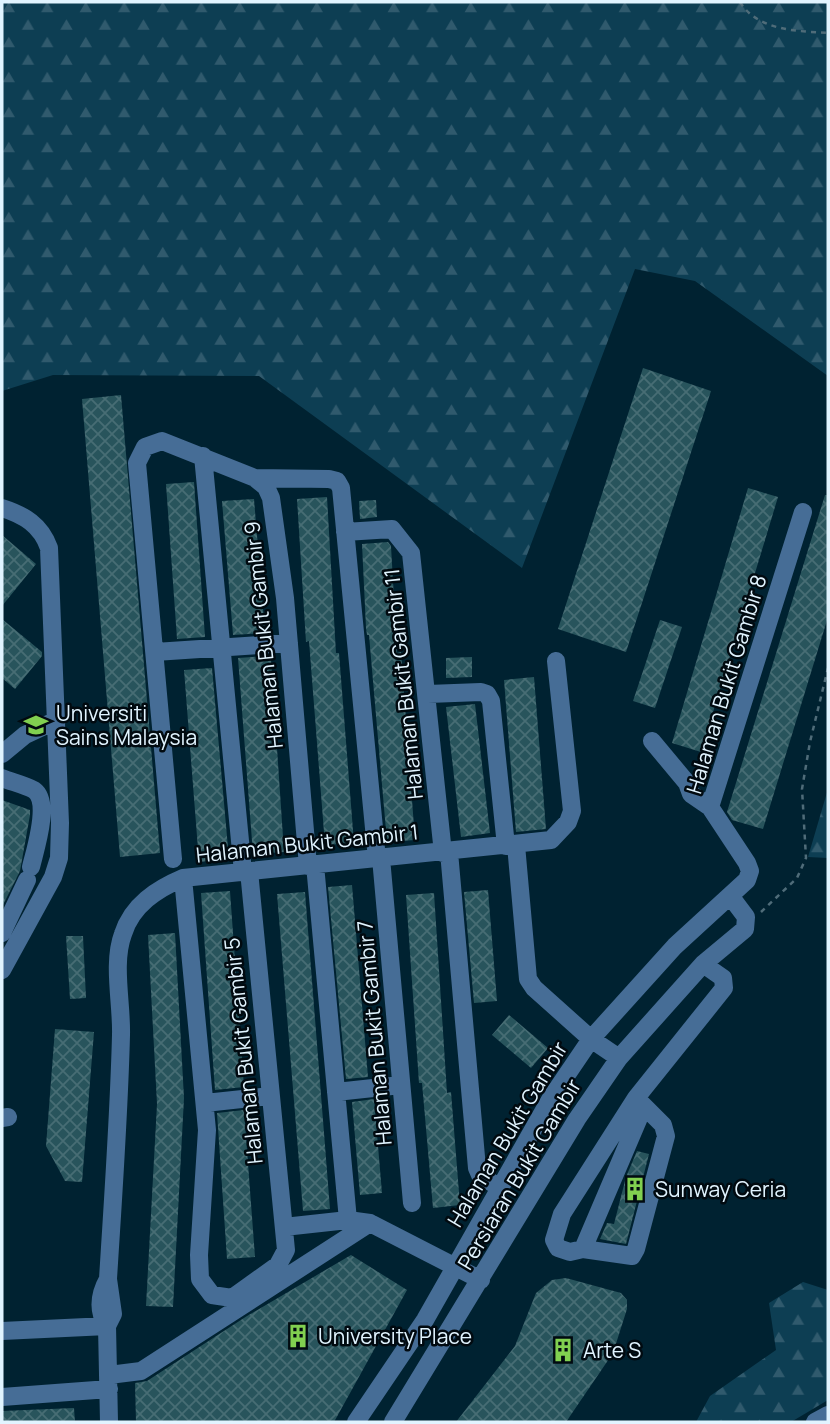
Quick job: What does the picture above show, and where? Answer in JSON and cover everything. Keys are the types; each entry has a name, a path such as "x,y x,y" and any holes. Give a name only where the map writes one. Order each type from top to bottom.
{"street":[{"path":"173,859 137,463 145,447 162,441 255,478"},
{"name":"Halaman Bukit Gambir 5","path":"203,456 284,1227 283,1258 278,1265 232,1298 212,1296 200,1279 205,1103"},
{"name":"Halaman Bukit Gambir 7","path":"255,478 337,481 341,488 412,1203"},
{"name":"Halaman Bukit Gambir 9","path":"255,478 265,487 271,498 289,643 348,1220"},
{"path":"2,508 26,518 38,527 49,548 57,720 59,858 53,877 2,970"},
{"name":"Halaman Bukit Gambir 8","path":"731,897 747,880 750,871 713,799 803,512"},
{"name":"Halaman Bukit Gambir 11","path":"345,532 393,529 411,553 446,852 477,1168 480,1175 500,1188"},
{"path":"155,652 289,643"},
{"name":"Halaman Bukit Gambir 1","path":"109,1422 107,1326 113,1314 108,1279 120,1059 122,936 145,900 162,887 183,878 546,843 571,817 556,661"},
{"path":"428,694 481,692 487,694 492,701 528,979 534,988 591,1039 619,1058"},
{"path":"2,754 24,735 57,720"},
{"path":"652,741 687,783 695,781 713,799"},
{"path":"2,778 34,790 41,799 42,816 29,873 2,933"},
{"path":"183,878 205,1103 270,1096"},
{"path":"731,897 747,923"},
{"name":"Halaman Bukit Gambir","path":"356,1422 425,1320 551,1098 591,1039 676,946 731,897"},
{"name":"Persiaran Bukit Gambir","path":"393,1422 577,1119 619,1058 703,964 745,929 747,923"},
{"path":"640,1102 663,1125 666,1136 636,1249 632,1256 624,1257 558,1248 554,1240 562,1214 640,1102 724,988 723,978 703,964"},
{"path":"336,1092 401,1085"},
{"path":"576,1251 640,1102"},
{"path":"284,1227 348,1220 370,1223 481,1280"},
{"path":"2,1396 109,1382 141,1371 370,1223"},
{"path":"2,1331 107,1326"},
{"path":"815,1422 828,1415"}],"path":[{"path":"740,2 747,13 780,29 828,33"},
{"path":"747,923 797,878 806,858 802,789 828,668"}],"green space":[{"path":"2,2 828,2 828,376 695,281 635,269 522,568 259,376 53,375 2,391"},
{"path":"828,789 828,858 808,857"},
{"path":"803,1282 828,1290 828,1400 791,1422 696,1422 710,1396 776,1350 769,1303"}],"building":[{"path":"643,368 711,391 626,652 558,629"},
{"path":"121,395 160,853 120,857 82,399"},
{"path":"194,482 205,637 177,639 166,484"},
{"path":"748,488 778,497 701,752 672,743"},
{"path":"825,495 828,495 828,617 763,829 732,820 727,812"},
{"path":"327,497 336,653 339,653 354,843 325,845 309,641 306,642 297,499"},
{"path":"254,499 265,633 233,635 222,501"},
{"path":"376,500 377,517 360,519 359,501"},
{"path":"2,535 36,564 2,606"},
{"path":"388,542 391,546 397,653 401,652 415,840 387,842 369,635 366,628 362,544"},
{"path":"2,619 42,652 42,656 15,689 2,678"},
{"path":"660,620 682,627 655,708 633,701"},
{"path":"266,656 267,660 271,659 284,852 253,854 238,658"},
{"path":"472,657 472,677 446,678 446,658"},
{"path":"212,668 229,859 199,862 184,670"},
{"path":"534,677 546,829 516,832 504,680"},
{"path":"475,704 490,833 461,837 446,707"},
{"path":"2,800 30,810 30,815 20,871 2,907"},
{"path":"352,885 368,1077 346,1079 328,887"},
{"path":"488,890 497,1001 474,1003 464,892"},
{"path":"230,891 244,1087 215,1090 201,893"},
{"path":"305,892 330,1209 303,1211 277,894"},
{"path":"434,893 447,1093 451,1092 460,1205 433,1208 422,1083 419,1083 406,895"},
{"path":"175,933 184,1098 173,1307 146,1306 157,1104 148,935"},
{"path":"66,936 83,936 86,998 70,999"},
{"path":"509,1015 548,1048 531,1068 492,1035"},
{"path":"55,1029 94,1032 82,1182 65,1181 46,1146"},
{"path":"374,1099 382,1193 360,1195 352,1102"},
{"path":"244,1110 255,1257 227,1259 217,1113"},
{"name":"Sunway Ceria","path":"637,1151 649,1154 626,1244 600,1239 607,1223 614,1224 626,1177"},
{"name":"University Place","path":"351,1255 407,1290 334,1422 136,1422 135,1383 147,1381 247,1316"},
{"name":"Arte S","path":"566,1278 621,1293 627,1300 627,1309 613,1353 566,1422 456,1422 515,1346 536,1293 552,1280"},
{"path":"74,1408 75,1422 2,1422 2,1411"}],"place":[{"name":"Universiti Sains Malaysia","path":"36,725"},
{"name":"Sunway Ceria","path":"635,1189"},
{"name":"University Place","path":"298,1336"},
{"name":"Arte S","path":"563,1350"}]}
